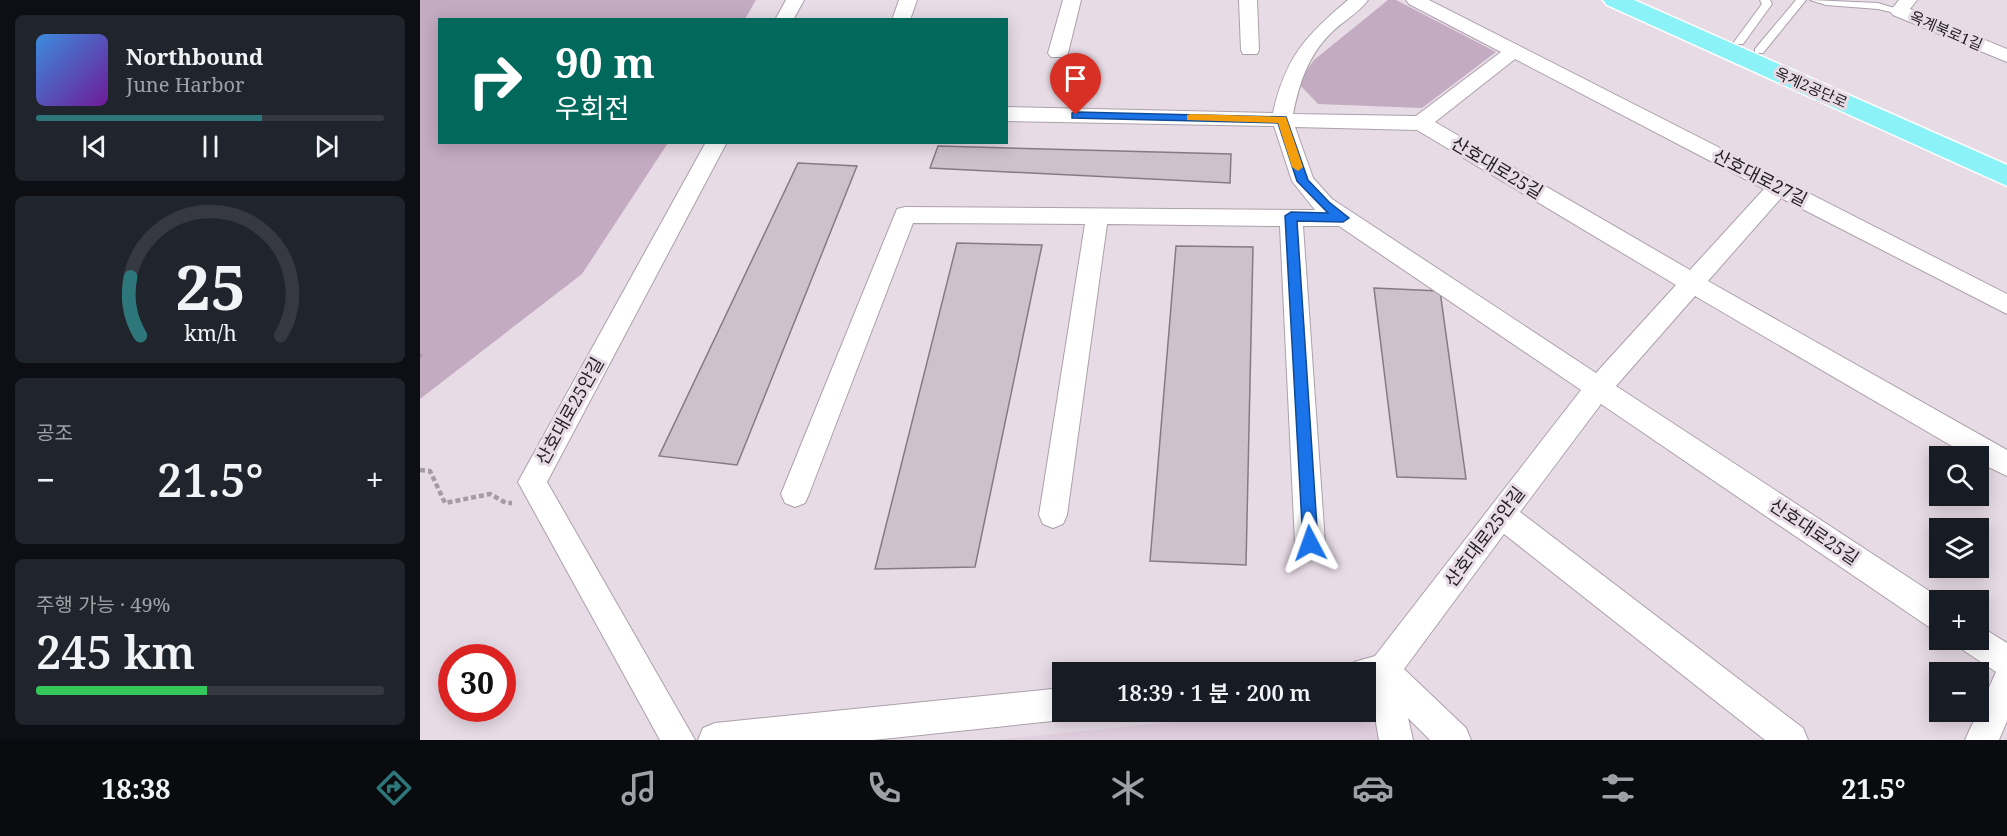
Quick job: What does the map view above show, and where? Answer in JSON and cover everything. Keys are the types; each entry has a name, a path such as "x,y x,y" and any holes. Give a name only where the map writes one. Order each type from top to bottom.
{"main road":[{"name":"옥계2공단로","path":"1615,0 2007,176"},
{"name":"옥계2공단로","path":"1643,0 2007,161"}],"street":[{"path":"785,18 795,0"},
{"path":"902,18 908,0"},
{"path":"1058,53 1072,0"},
{"path":"1248,0 1250,50"},
{"path":"1282,120 1289,86 1303,56 1323,30 1359,0"},
{"name":"산호대로27길","path":"1415,0 2007,304"},
{"name":"옥계북로1길","path":"1903,6 2007,56"},
{"path":"1421,123 1514,51"},
{"name":"산호대로25길","path":"1008,114 1421,123 1692,283 2007,464"},
{"name":"산호대로25길","path":"1282,120 1303,181 1324,205 1929,609"},
{"name":"산호대로25안길","path":"678,740 532,482 716,144"},
{"path":"1598,388 1778,188"},
{"path":"795,494 905,215 1343,218"},
{"path":"1053,515 1097,216"},
{"path":"1291,216 1310,543"},
{"name":"산호대로25안길","path":"1376,670 1502,515 1598,388"},
{"path":"1502,515 1791,740"},
{"path":"1989,649 2007,661"},
{"path":"1376,674 1454,740"},
{"path":"1376,678 1396,740"},
{"path":"1982,740 2007,683"},
{"path":"715,740 1052,705"}],"lane":[{"path":"1749,47 1767,4 1765,0"},
{"path":"1749,47 1802,0"},
{"path":"1815,0 1834,5 1903,6"}],"path":[{"path":"420,470 430,471 445,503 490,494 507,503 542,500"}],"shaded area":[{"path":"420,0 756,0 746,18 438,18 438,144 667,144 582,274 420,399"},
{"path":"1388,0 1396,0 1496,52 1422,108 1318,104 1298,83 1314,60"},
{"path":"1376,701 1382,740 994,740 1171,722 1376,722"}],"building":[{"path":"938,146 1231,154 1230,183 930,168"},
{"path":"798,163 857,166 737,465 659,456"},
{"path":"957,243 1042,245 975,567 875,569"},
{"path":"1176,246 1253,247 1246,565 1150,561"},
{"path":"1374,288 1440,291 1466,479 1397,477"}],"slow traffic":[{"path":"1191,118 1282,120 1298,167"}],"route":[{"path":"1076,115 1282,120 1303,181 1324,205 1343,218 1291,216 1310,543"}]}
